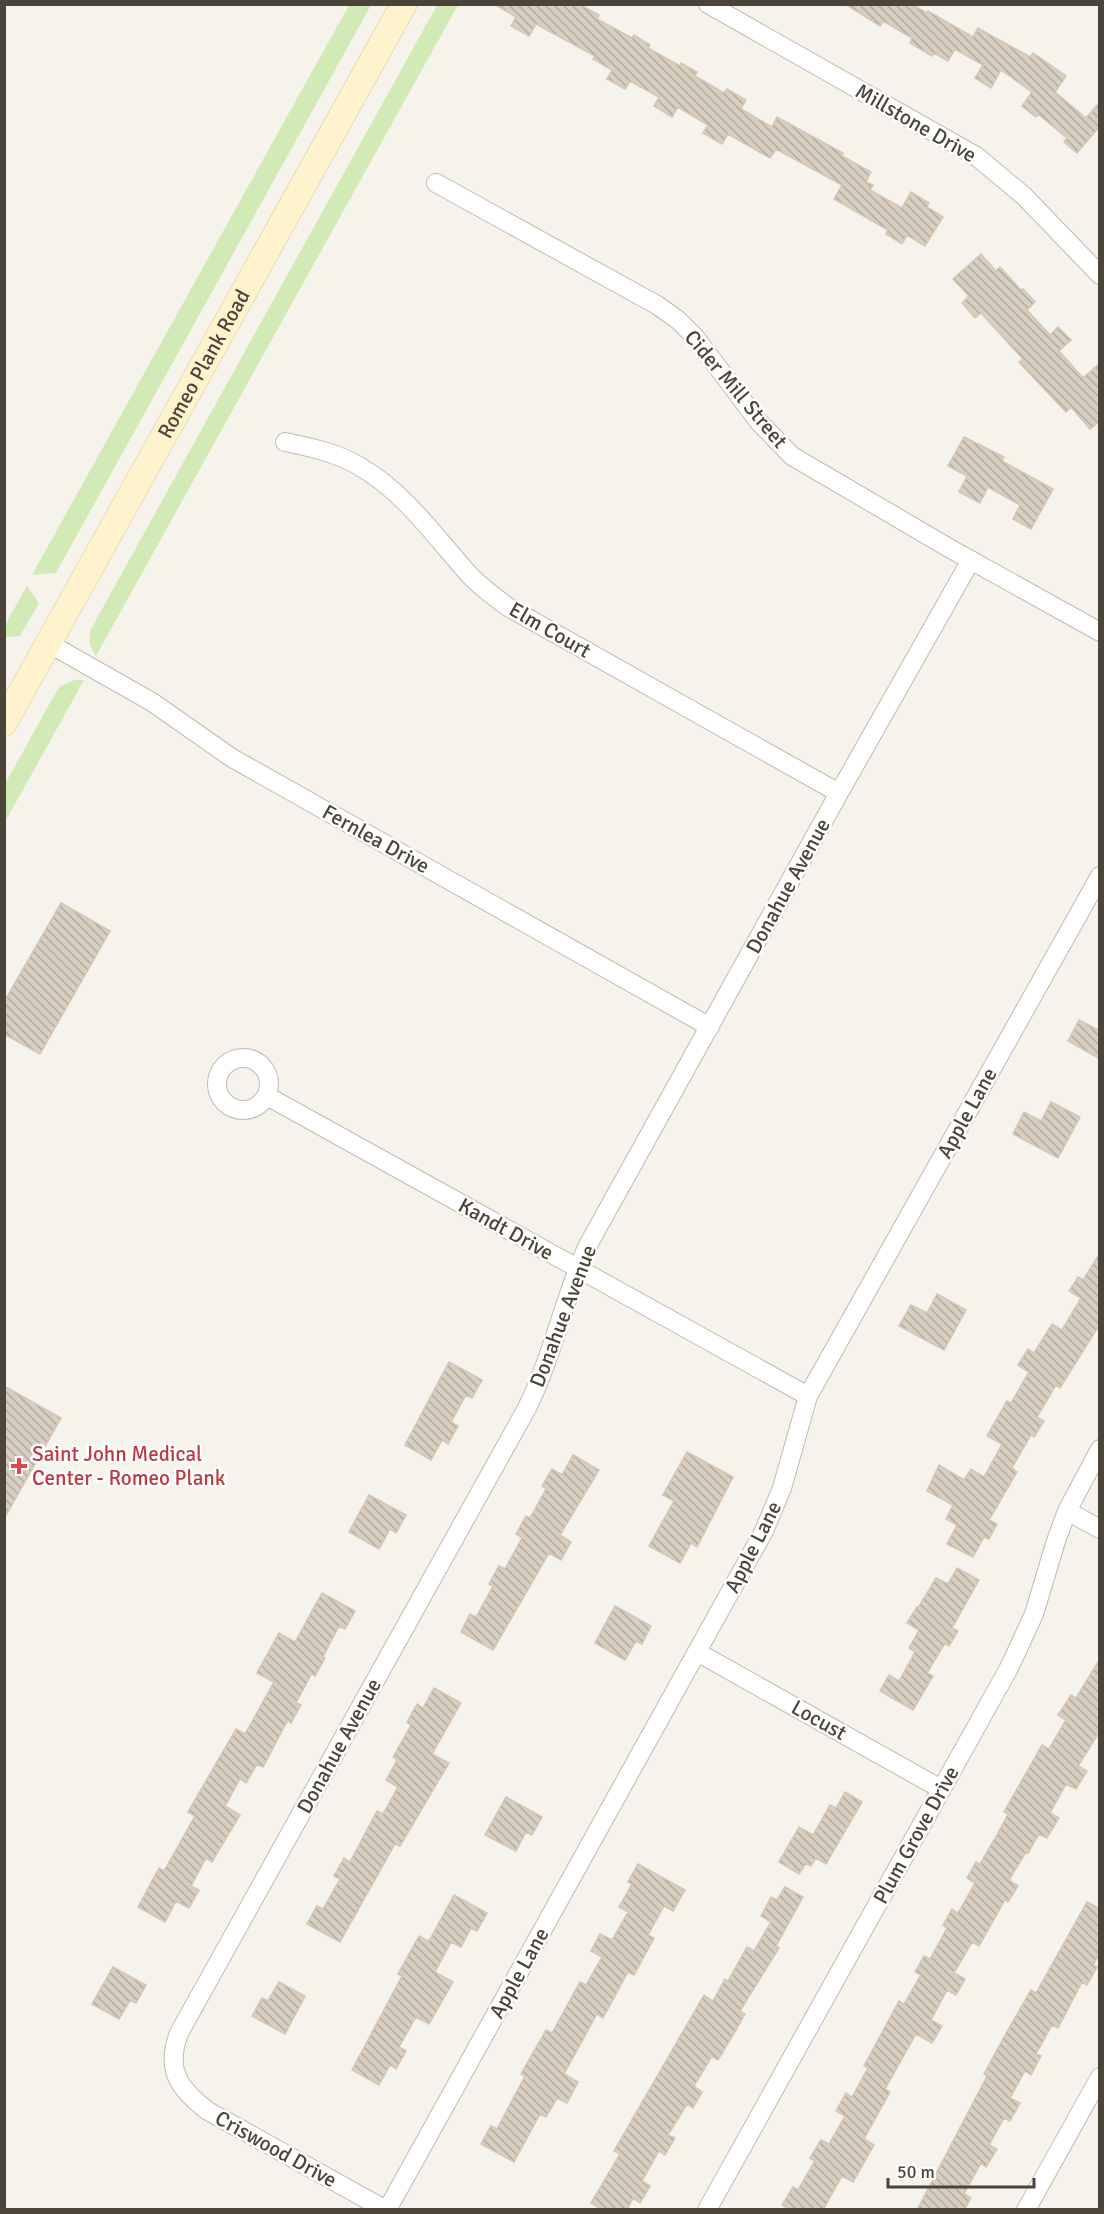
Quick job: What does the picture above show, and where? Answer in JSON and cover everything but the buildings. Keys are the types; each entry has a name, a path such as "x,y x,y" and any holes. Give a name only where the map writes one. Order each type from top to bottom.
{"main road":[{"name":"Romeo Plank Road","path":"4,723 404,4"}],"street":[{"name":"Millstone Drive","path":"708,4 976,156 1024,196 1100,275"},
{"name":"Cider Mill Street","path":"436,183 657,305 678,320 695,337 759,422 792,456 1100,632"},
{"name":"Elm Court","path":"285,442 332,454 357,465 379,479 401,497 422,519 467,573 508,607 839,793"},
{"name":"Donahue Avenue","path":"176,2076 173,2062 174,2046 179,2033 527,1408 547,1365 578,1268 588,1245 971,560"},
{"name":"Fernlea Drive","path":"48,643 160,707 232,758 710,1027"},
{"name":"Apple Lane","path":"386,2210 775,1509 808,1396 1100,876"},
{"name":"Kandt Drive","path":"267,1096 808,1396"},
{"name":"Plum Grove Drive","path":"707,2210 1009,1668 1034,1614 1067,1512 1100,1449"},
{"path":"1067,1512 1100,1529"},
{"name":"Locust","path":"697,1652 941,1789"},
{"name":"Criswood Drive","path":"176,2076 184,2090 208,2111 386,2210"},
{"path":"1026,2210 1100,2077"}],"green space":[{"path":"349,5 371,5 56,573 32,575"},
{"path":"437,5 458,5 96,656 90,643 91,629"},
{"path":"27,586 39,603 20,636 5,637 5,625"},
{"path":"75,680 84,680 5,822 5,784 60,686"}],"place":[{"name":"Saint John Medical Center - Romeo Plank","path":"19,1466"}]}
